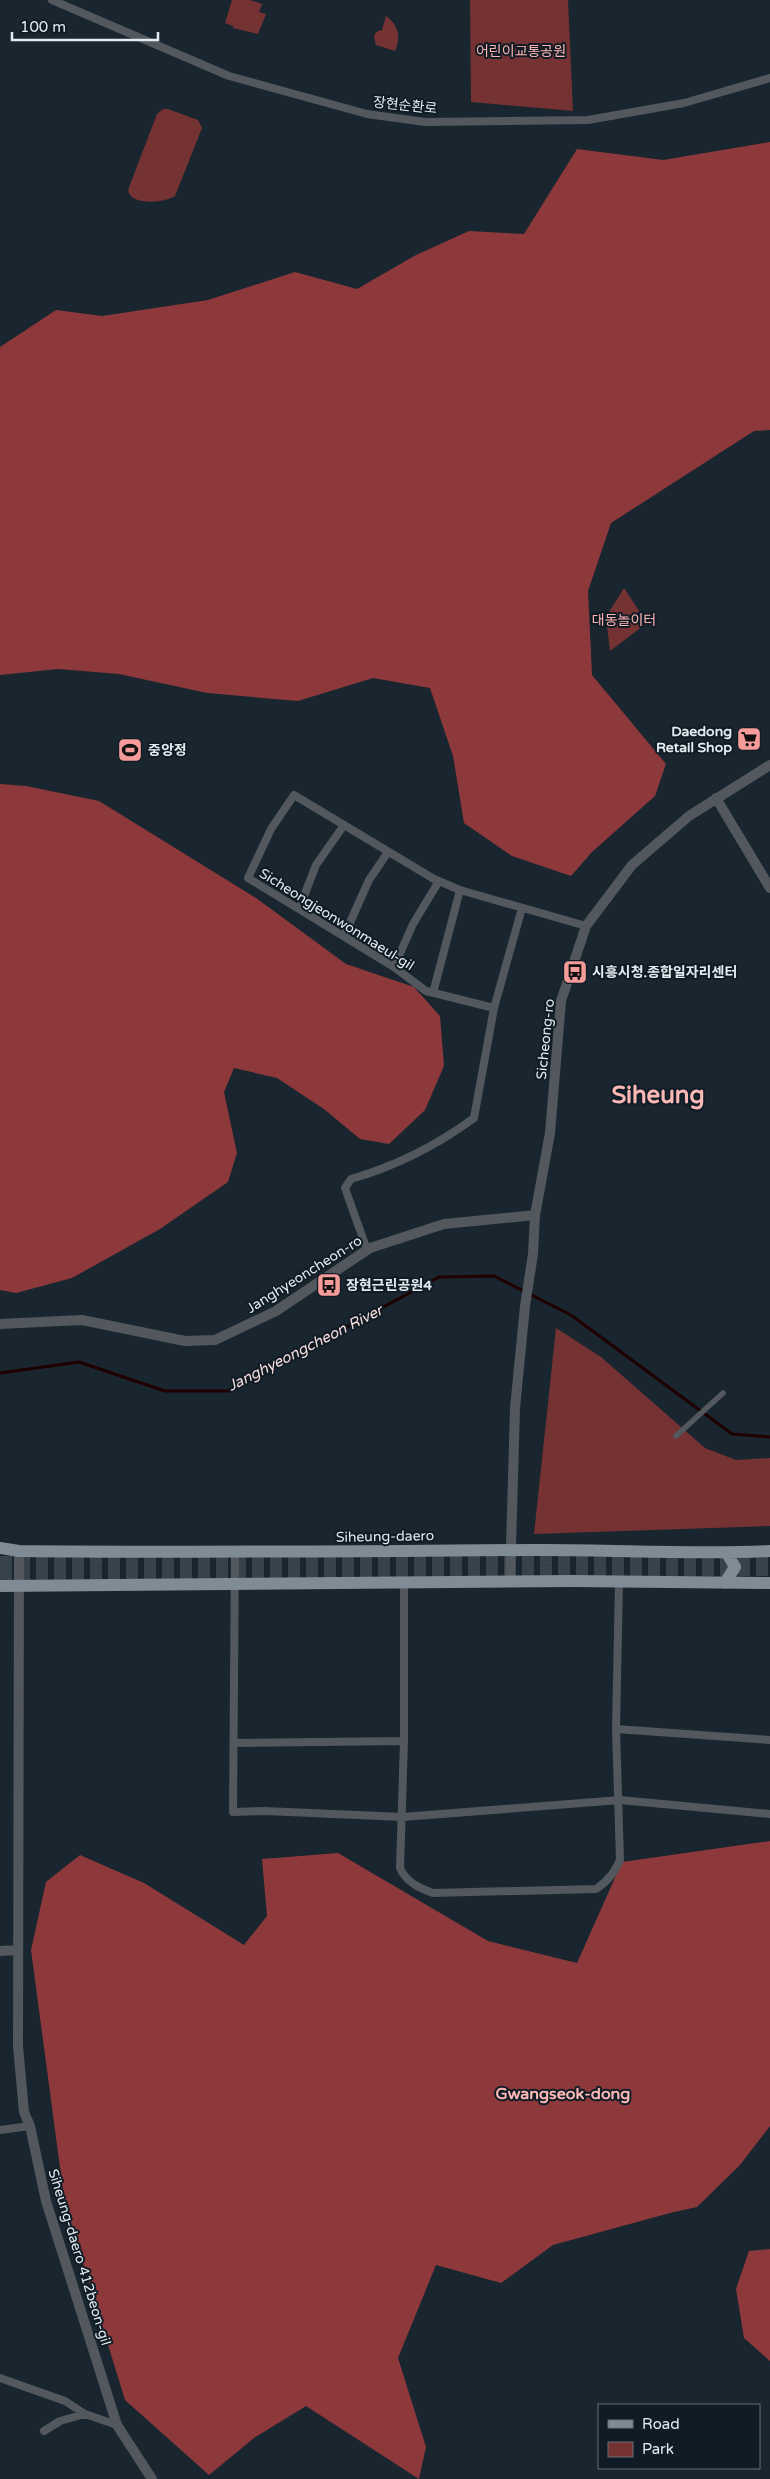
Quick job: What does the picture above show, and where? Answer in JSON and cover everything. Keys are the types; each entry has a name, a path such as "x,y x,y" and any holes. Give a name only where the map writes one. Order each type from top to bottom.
{"main road":[{"name":"Siheung-daero","path":"0,1548 20,1551 235,1553 510,1550 727,1553 770,1551"},
{"path":"725,1583 734,1567 727,1553"},
{"path":"0,1586 510,1581 770,1584"}],"street":[{"name":"장현순환로","path":"52,0 229,76 367,114 425,122 588,120 684,103 770,78"},
{"name":"Sicheong-ro","path":"510,1581 515,1408 525,1306 533,1254 535,1215 550,1133 561,1001 586,926 632,865 689,816 770,765"},
{"name":"Sicheongjeonwonmaeul-gil","path":"494,1008 426,991 394,967 248,878 271,829 294,795 439,881 460,890 586,926"},
{"path":"716,798 770,888"},
{"path":"299,909 316,865 344,825"},
{"path":"344,936 369,880 388,852"},
{"path":"394,967 413,924 439,881"},
{"path":"432,993 460,890"},
{"path":"367,1250 345,1188 351,1179 375,1172 412,1156 453,1134 474,1118 494,1008 522,908"},
{"name":"Janghyeoncheon-ro","path":"0,1324 82,1320 186,1342 215,1340 276,1311 367,1250 444,1224 535,1215"},
{"path":"676,1436 722,1393"},
{"name":"Siheung-daero 412beon-gil","path":"20,1551 19,2078 24,2112 30,2126 46,2201 117,2425 152,2479"},
{"path":"235,1553 233,1583 233,1812 403,1817 620,1800 770,1814"},
{"path":"404,1582 403,1817 400,1868 408,1880 433,1893 596,1889 613,1875 620,1860 620,1800 616,1729 619,1581"},
{"path":"616,1729 770,1740"},
{"path":"234,1743 404,1741"},
{"path":"0,1951 18,1950"},
{"path":"0,2130 30,2126"},
{"path":"0,2378 65,2401 85,2414 117,2425"},
{"path":"44,2432 60,2421 85,2414"}],"green space":[{"path":"232,0 250,0 262,4 259,12 266,14 258,34 233,28 233,26 225,23"},
{"name":"어린이교통공원","path":"470,0 568,0 573,111 471,102"},
{"path":"386,16 394,23 398,32 395,51 376,45 374,37 376,32 382,30"},
{"path":"163,109 198,120 202,128 175,196 164,200 141,201 130,195 128,190 157,114"},
{"name":"대동놀이터","path":"624,588 647,623 610,651 606,617"},
{"path":"556,1328 601,1357 705,1448 736,1460 770,1458 770,1526 534,1534"}],"shaded area":[{"path":"770,142 770,430 754,431 611,523 588,591 592,675 666,764 655,796 592,852 571,876 512,856 464,823 453,756 430,688 373,678 298,701 207,693 119,674 58,669 0,675 0,347 56,310 102,316 208,300 295,272 357,289 416,255 469,231 524,234 577,149 663,160"},
{"path":"0,784 26,786 99,801 256,898 346,964 414,987 440,1016 444,1066 425,1110 389,1144 360,1139 324,1109 277,1078 234,1068 224,1092 237,1153 228,1182 160,1229 72,1278 16,1293 0,1290"},
{"path":"770,1841 770,2126 740,2165 697,2207 553,2245 501,2283 436,2265 398,2358 426,2447 419,2479 306,2406 254,2438 209,2475 125,2400 65,2205 31,1950 46,1882 80,1855 144,1883 244,1945 267,1916 262,1859 338,1853 488,1941 577,1963 622,1862"},
{"path":"770,2249 770,2361 744,2338 736,2289 749,2251"}],"waterway":[{"name":"Janghyeongcheon River","path":"0,1373 79,1362 165,1391 228,1391 439,1277 494,1276 571,1315 732,1434 770,1437"}],"tunnel":[{"path":"0,1562 770,1559"},
{"path":"0,1574 770,1570"}],"place":[{"name":"Daedong Retail Shop","path":"749,739"},
{"name":"중앙정","path":"130,750"},
{"name":"시흥시청.종합일자리센터","path":"575,972"},
{"name":"장현근린공원4","path":"329,1285"}],"district":[{"name":"Siheung","path":"658,1095"},
{"name":"Gwangseok-dong","path":"563,2093"}]}
